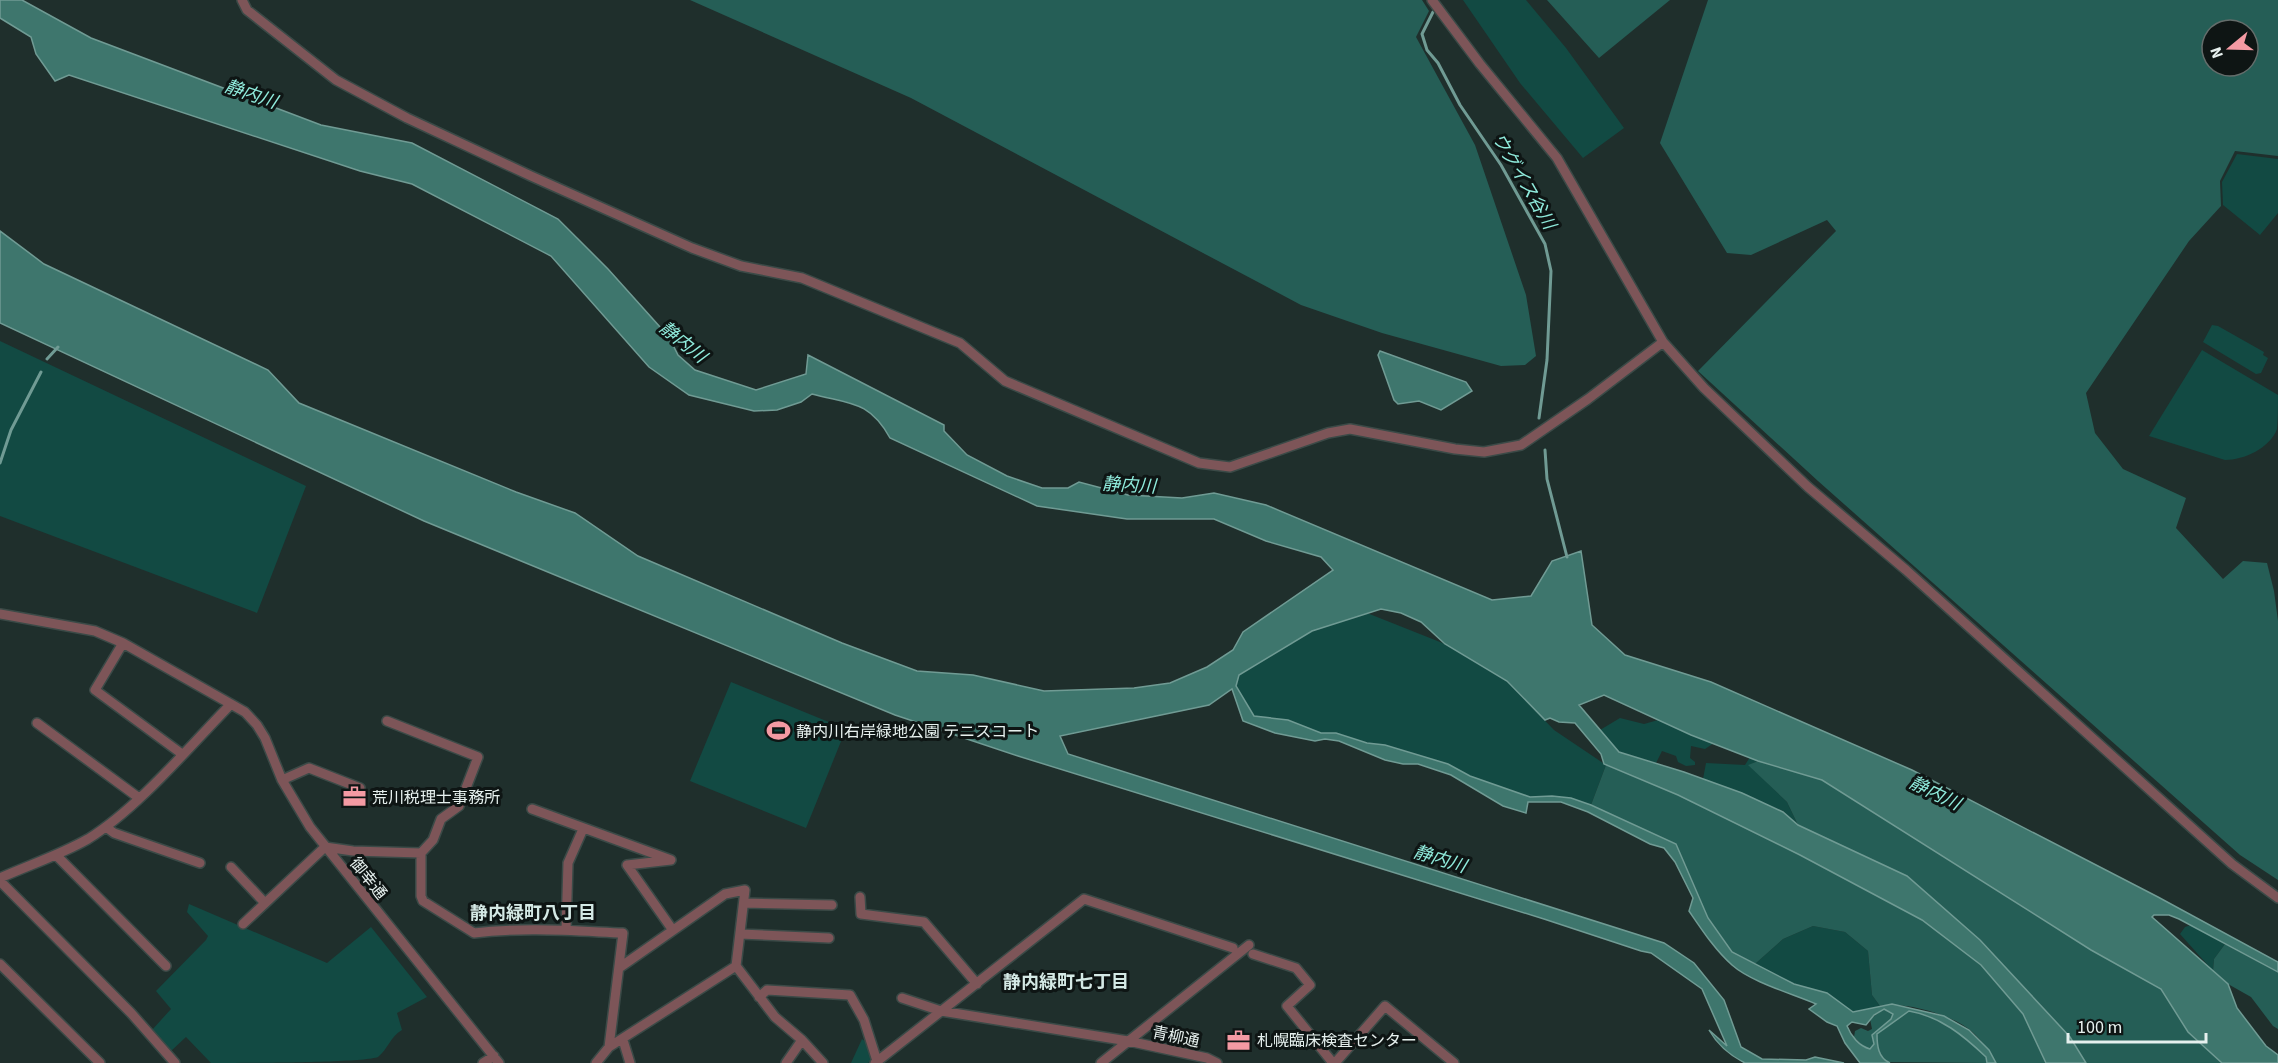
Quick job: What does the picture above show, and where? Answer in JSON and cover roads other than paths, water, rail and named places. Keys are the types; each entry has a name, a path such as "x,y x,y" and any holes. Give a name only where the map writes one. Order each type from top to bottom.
{"street":[{"path":"242,0 248,10 336,80 407,118 692,248 741,266 802,278 960,343 1005,381 1199,463 1230,467 1329,433 1350,429 1455,449 1484,452 1521,445 1588,399 1663,342"},
{"path":"1432,0 1480,64 1557,158 1663,342 1704,388 1808,488 1906,570 2232,864 2278,898"},
{"name":"御幸通","path":"0,614 95,631 123,644 244,712 266,738 282,780 310,827 496,1060"},
{"path":"123,644 95,690 182,754"},
{"path":"175,1063 131,1013 0,879 56,855 106,826 139,798 231,704"},
{"path":"387,721 478,757 459,806 441,819 433,840 421,853 423,901 474,933 566,930 623,933 609,1047"},
{"path":"37,723 139,798"},
{"path":"282,780 309,768 360,788"},
{"path":"532,809 671,860 627,865 672,929"},
{"path":"106,826 114,833 200,863"},
{"path":"566,930 568,862 583,829"},
{"path":"243,924 325,847 353,851 421,853"},
{"path":"56,855 166,966"},
{"path":"231,867 265,903"},
{"path":"619,968 672,929 726,894 745,890 736,966 775,1017 802,1040 823,1063"},
{"path":"860,897 861,914 924,922 977,984"},
{"path":"759,997 767,990 850,996 864,1020 876,1062 1084,899 1233,948"},
{"path":"744,903 832,905"},
{"path":"740,934 829,938"},
{"path":"1101,1063 1251,950 1296,968 1310,985 1287,1006 1334,1063 1385,1006 1454,1063"},
{"path":"0,964 100,1063"},
{"path":"596,1063 609,1047 736,966"},
{"name":"青柳通","path":"903,998 941,1011 1128,1041 1207,1058 1217,1063"},
{"path":"623,1040 630,1063"},
{"path":"786,1063 802,1040"},
{"path":"483,1063 496,1060"}],"water":[{"name":"静内川","path":"0,0 22,0 91,38 321,125 412,143 558,219 608,269 669,337 678,355 695,370 756,390 806,374 808,355 944,425 944,431 967,455 1007,476 1042,488 1068,488 1079,482 1128,495 1182,498 1214,493 1266,505 1492,600 1531,596 1552,561 1581,551 1592,625 1625,655 1711,682 1912,770 2158,897 2278,962 2278,972 2179,919 2169,915 2152,917 2228,984 2237,1008 2266,1046 2278,1055 2278,1063 2222,1063 2188,1032 2161,989 2091,950 1822,780 1758,761 1691,735 1604,695 1579,705 1619,752 1742,793 1783,812 1798,825 1907,876 1980,940 2070,1037 2086,1063 2046,1063 2023,1014 1981,965 1922,920 1800,855 1678,795 1604,764 1601,754 1575,723 1559,722 1550,718 1545,720 1507,681 1445,644 1421,622 1401,613 1381,609 1312,631 1239,675 1236,686 1254,716 1288,720 1321,733 1336,733 1367,743 1385,745 1448,764 1470,776 1530,797 1571,798 1676,844 1708,918 1732,952 1794,984 1827,993 1853,1012 1892,1004 1944,1016 1969,1030 1989,1050 1996,1063 1987,1063 1986,1057 1941,1022 1909,1011 1877,1034 1881,1055 1890,1063 1860,1063 1845,1043 1837,1026 1809,1009 1816,1004 1750,977 1732,965 1720,953 1689,911 1693,898 1675,862 1664,848 1650,844 1588,812 1561,802 1528,802 1526,813 1503,806 1451,775 1418,764 1403,764 1385,760 1339,741 1325,739 1315,741 1275,733 1243,721 1232,689 1209,705 1060,736 1068,754 1664,943 1694,963 1724,1000 1741,1047 1762,1059 1806,1060 1815,1057 1844,1063 1745,1063 1725,1049 1709,1030 1727,1046 1702,989 1651,953 1018,756 895,715 424,521 0,323 0,231 44,264 268,370 299,403 516,492 575,513 638,556 842,643 917,671 973,675 1044,691 1134,688 1170,683 1207,667 1233,650 1243,632 1333,570 1321,557 1266,541 1214,519 1127,519 1037,506 890,438 874,416 847,402 812,394 801,402 777,410 754,411 689,395 649,367 551,256 412,184 360,171 69,75 55,81 36,54 31,37 0,18","holes":["1884,1009 1893,1014 1891,1019 1872,1035 1874,1044 1870,1049 1862,1046 1847,1026 1852,1022 1866,1025 1874,1015"]},
{"path":"1380,351 1466,382 1472,391 1441,410 1419,401 1398,404 1394,400 1378,355"}],"waterway":[{"name":"ウグイス谷川","path":"1433,12 1422,34 1427,50 1438,63 1460,105 1501,165 1545,244 1551,271 1547,360 1539,418"},
{"path":"47,359 58,347"},
{"path":"0,463 11,430 41,372"},
{"name":"ウグイス谷川","path":"1545,450 1547,479 1567,557"}],"place":[{"name":"静内川右岸緑地公園 テニスコート","path":"778,731"},
{"name":"荒川税理士事務所","path":"354,797"},
{"name":"札幌臨床検査センター","path":"1239,1040"}],"district":[{"name":"静内緑町八丁目","path":"533,913"},
{"name":"静内緑町七丁目","path":"1066,982"}]}
